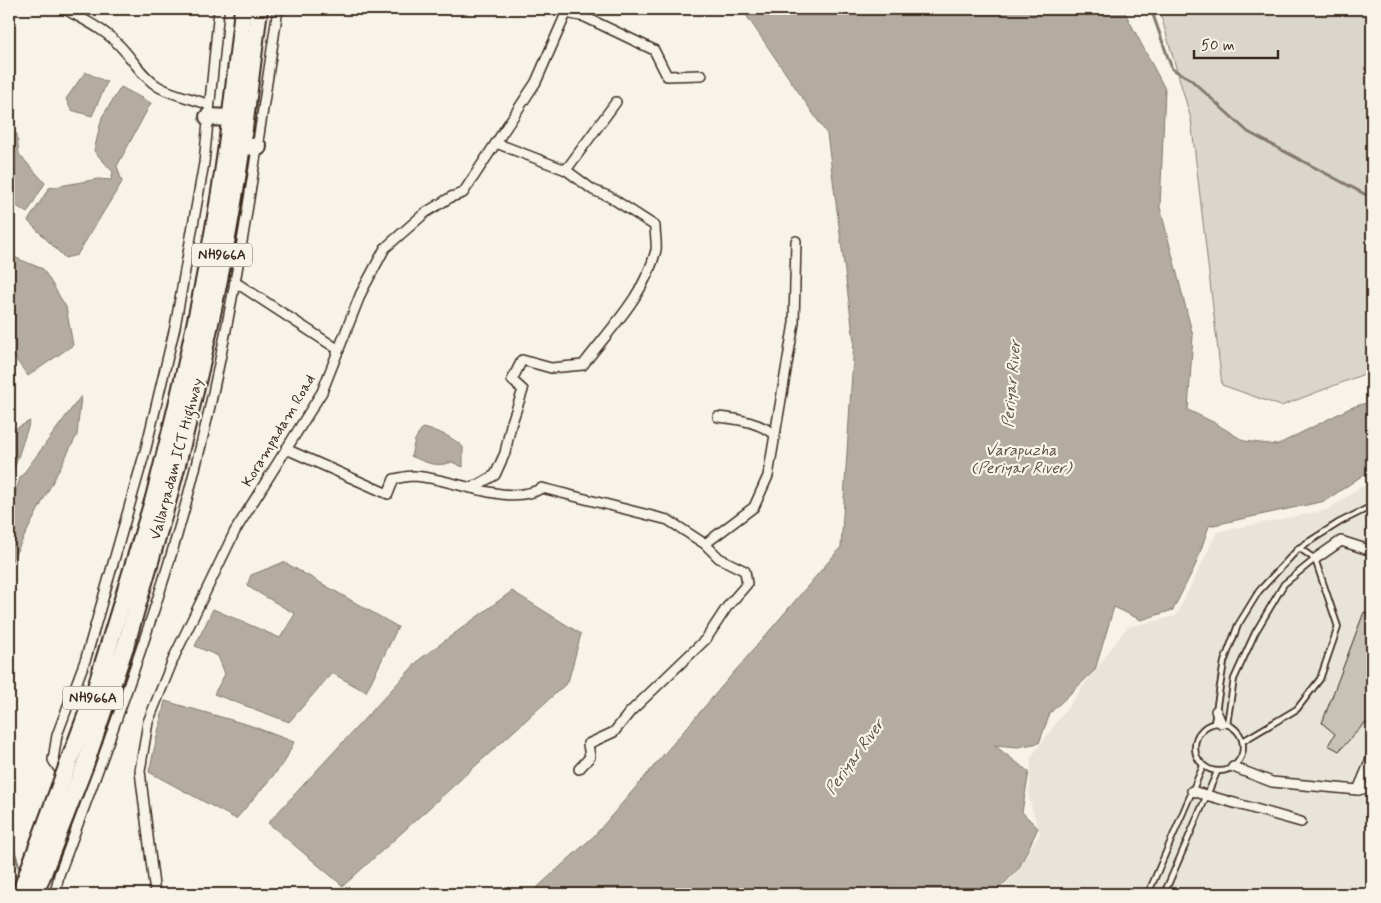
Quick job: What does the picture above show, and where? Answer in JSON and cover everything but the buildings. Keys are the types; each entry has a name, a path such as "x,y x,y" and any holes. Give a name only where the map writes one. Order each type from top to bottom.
{"highway":[{"name":"Vallarpadam ICT Highway","path":"35,894 85,765 127,641 161,498 178,405 197,318 230,118 243,9"},
{"name":"Vallarpadam ICT Highway","path":"20,894 93,697 193,405 250,146 259,9"},
{"path":"209,111 230,118"}],"street":[{"path":"65,9 101,29 119,44 157,86 209,111"},
{"path":"89,794 67,781 52,760 57,735 86,658 143,457 166,364 195,220 209,111 219,9"},
{"path":"55,894 58,875 89,794 166,572 196,467 225,343 235,282 250,146 278,9"},
{"path":"567,11 654,50 667,76 702,74"},
{"name":"Korampadam Road","path":"155,894 140,771 148,722 175,655 235,531 322,392 361,293 385,248 425,214 451,197 462,193 536,82 567,11"},
{"path":"566,170 616,102"},
{"path":"472,488 495,475 505,453 511,425 523,390 512,380 522,360 551,368 583,365 620,320 648,274 656,248 655,226 610,197 593,190 566,170 496,143"},
{"path":"704,544 754,507 768,476 794,322 796,241"},
{"path":"235,282 338,350"},
{"path":"718,417 741,419 761,425 775,434"},
{"path":"286,449 388,494 394,479 413,476 509,494 530,494 542,488 668,520 704,544 719,558 745,571 747,584 727,607 706,639 630,712 614,732 588,744 590,757 579,769"},
{"path":"1315,559 1341,541 1372,551"},
{"path":"1216,711 1221,724"},
{"path":"1358,790 1372,757"},
{"path":"1233,767 1272,782 1358,790 1372,787"},
{"path":"1192,791 1301,822"}],"lane":[{"path":"1216,711 1224,662 1238,624 1259,592 1299,548 1340,522 1372,506"},
{"path":"1243,742 1297,710 1320,680 1338,627 1315,559 1299,548"},
{"path":"1221,724 1234,678 1255,633 1284,584 1315,559"},
{"path":"1221,724 1240,734 1243,742 1243,751 1240,760 1233,767 1217,772 1203,766 1195,750 1196,741 1206,727 1221,724"},
{"path":"1148,894 1203,766"},
{"path":"1164,894 1217,772"}],"shaded area":[{"path":"1159,9 1372,9 1372,371 1281,406 1222,385 1191,119"},
{"path":"1372,480 1372,894 998,894 1015,874 1040,833 1029,799 1031,757 1127,627 1176,616 1217,532 1327,510"}],"water":[{"name":"Varapuzha (Periyar River)","path":"742,9 1123,9 1165,89 1160,207 1193,336 1188,410 1215,423 1244,441 1277,445 1350,408 1372,401 1372,469 1325,501 1209,526 1196,564 1173,610 1141,620 1114,607 1095,670 1050,713 1039,743 1018,747 994,745 1029,772 1022,812 1038,828 1019,868 994,894 530,894 595,835 841,547 854,341 827,134"},
{"path":"85,72 107,82 92,116 71,110 66,99"},
{"path":"121,87 151,103 117,166 122,182 77,255 65,258 28,221 49,188 98,179 111,180 113,172 94,151 102,117"},
{"path":"9,128 17,134 19,154 45,183 27,213 9,201"},
{"path":"9,255 43,269 66,307 73,345 28,376 9,350"},
{"path":"81,396 77,435 9,566 9,514 20,478"},
{"path":"30,421 9,484 9,432"},
{"path":"422,428 444,434 463,447 463,467 452,462 431,464 411,456 415,440"},
{"path":"284,562 398,627 366,692 332,673 289,722 214,694 225,674 218,656 195,646 213,609 280,638 295,614 247,586 251,575"},
{"path":"512,591 581,634 568,682 343,886 268,823 420,659"},
{"path":"165,701 249,725 294,742 284,763 236,819 149,772"}],"waterway":[{"path":"1151,9 1172,69 1189,78 1248,132 1372,198"},
{"path":"9,836 21,873"}],"water label":[{"name":"Periyar River","path":"1012,384"},
{"name":"Periyar River","path":"855,757"}]}
